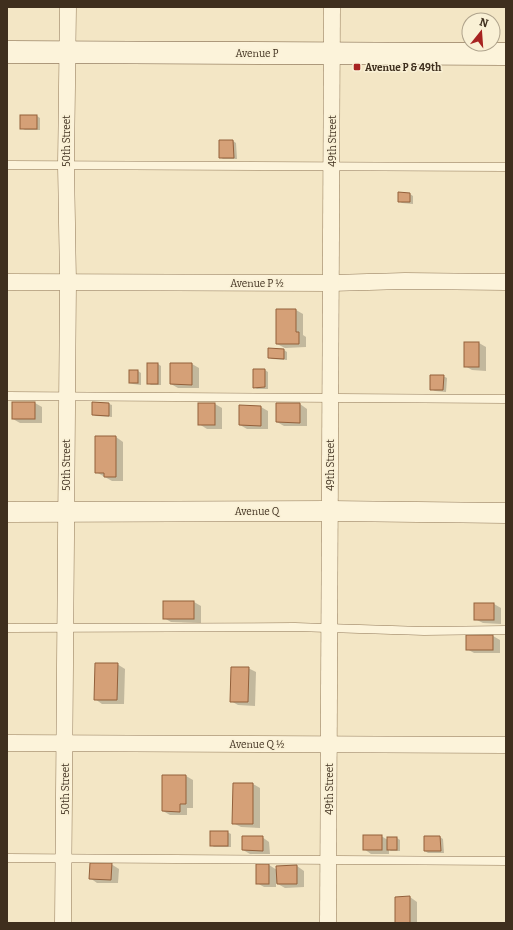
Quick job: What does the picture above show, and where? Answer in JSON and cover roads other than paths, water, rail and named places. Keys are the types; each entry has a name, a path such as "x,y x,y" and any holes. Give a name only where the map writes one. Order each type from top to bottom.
{"main road":[{"name":"Avenue P","path":"7,52 506,54"}],"street":[{"name":"50th Street","path":"63,923 68,281 66,165 68,7"},
{"name":"49th Street","path":"328,923 332,7"},
{"name":"Avenue P ½","path":"7,282 506,282"},
{"name":"Avenue Q","path":"7,512 330,511 506,513"},
{"name":"Avenue Q ½","path":"7,743 506,745"}],"lane":[{"path":"7,164 506,167"},
{"path":"7,396 506,399"},
{"path":"7,628 295,627 424,631 506,630"},
{"path":"7,858 506,861"}],"place":[{"name":"Avenue P & 49th","path":"357,67"}]}
